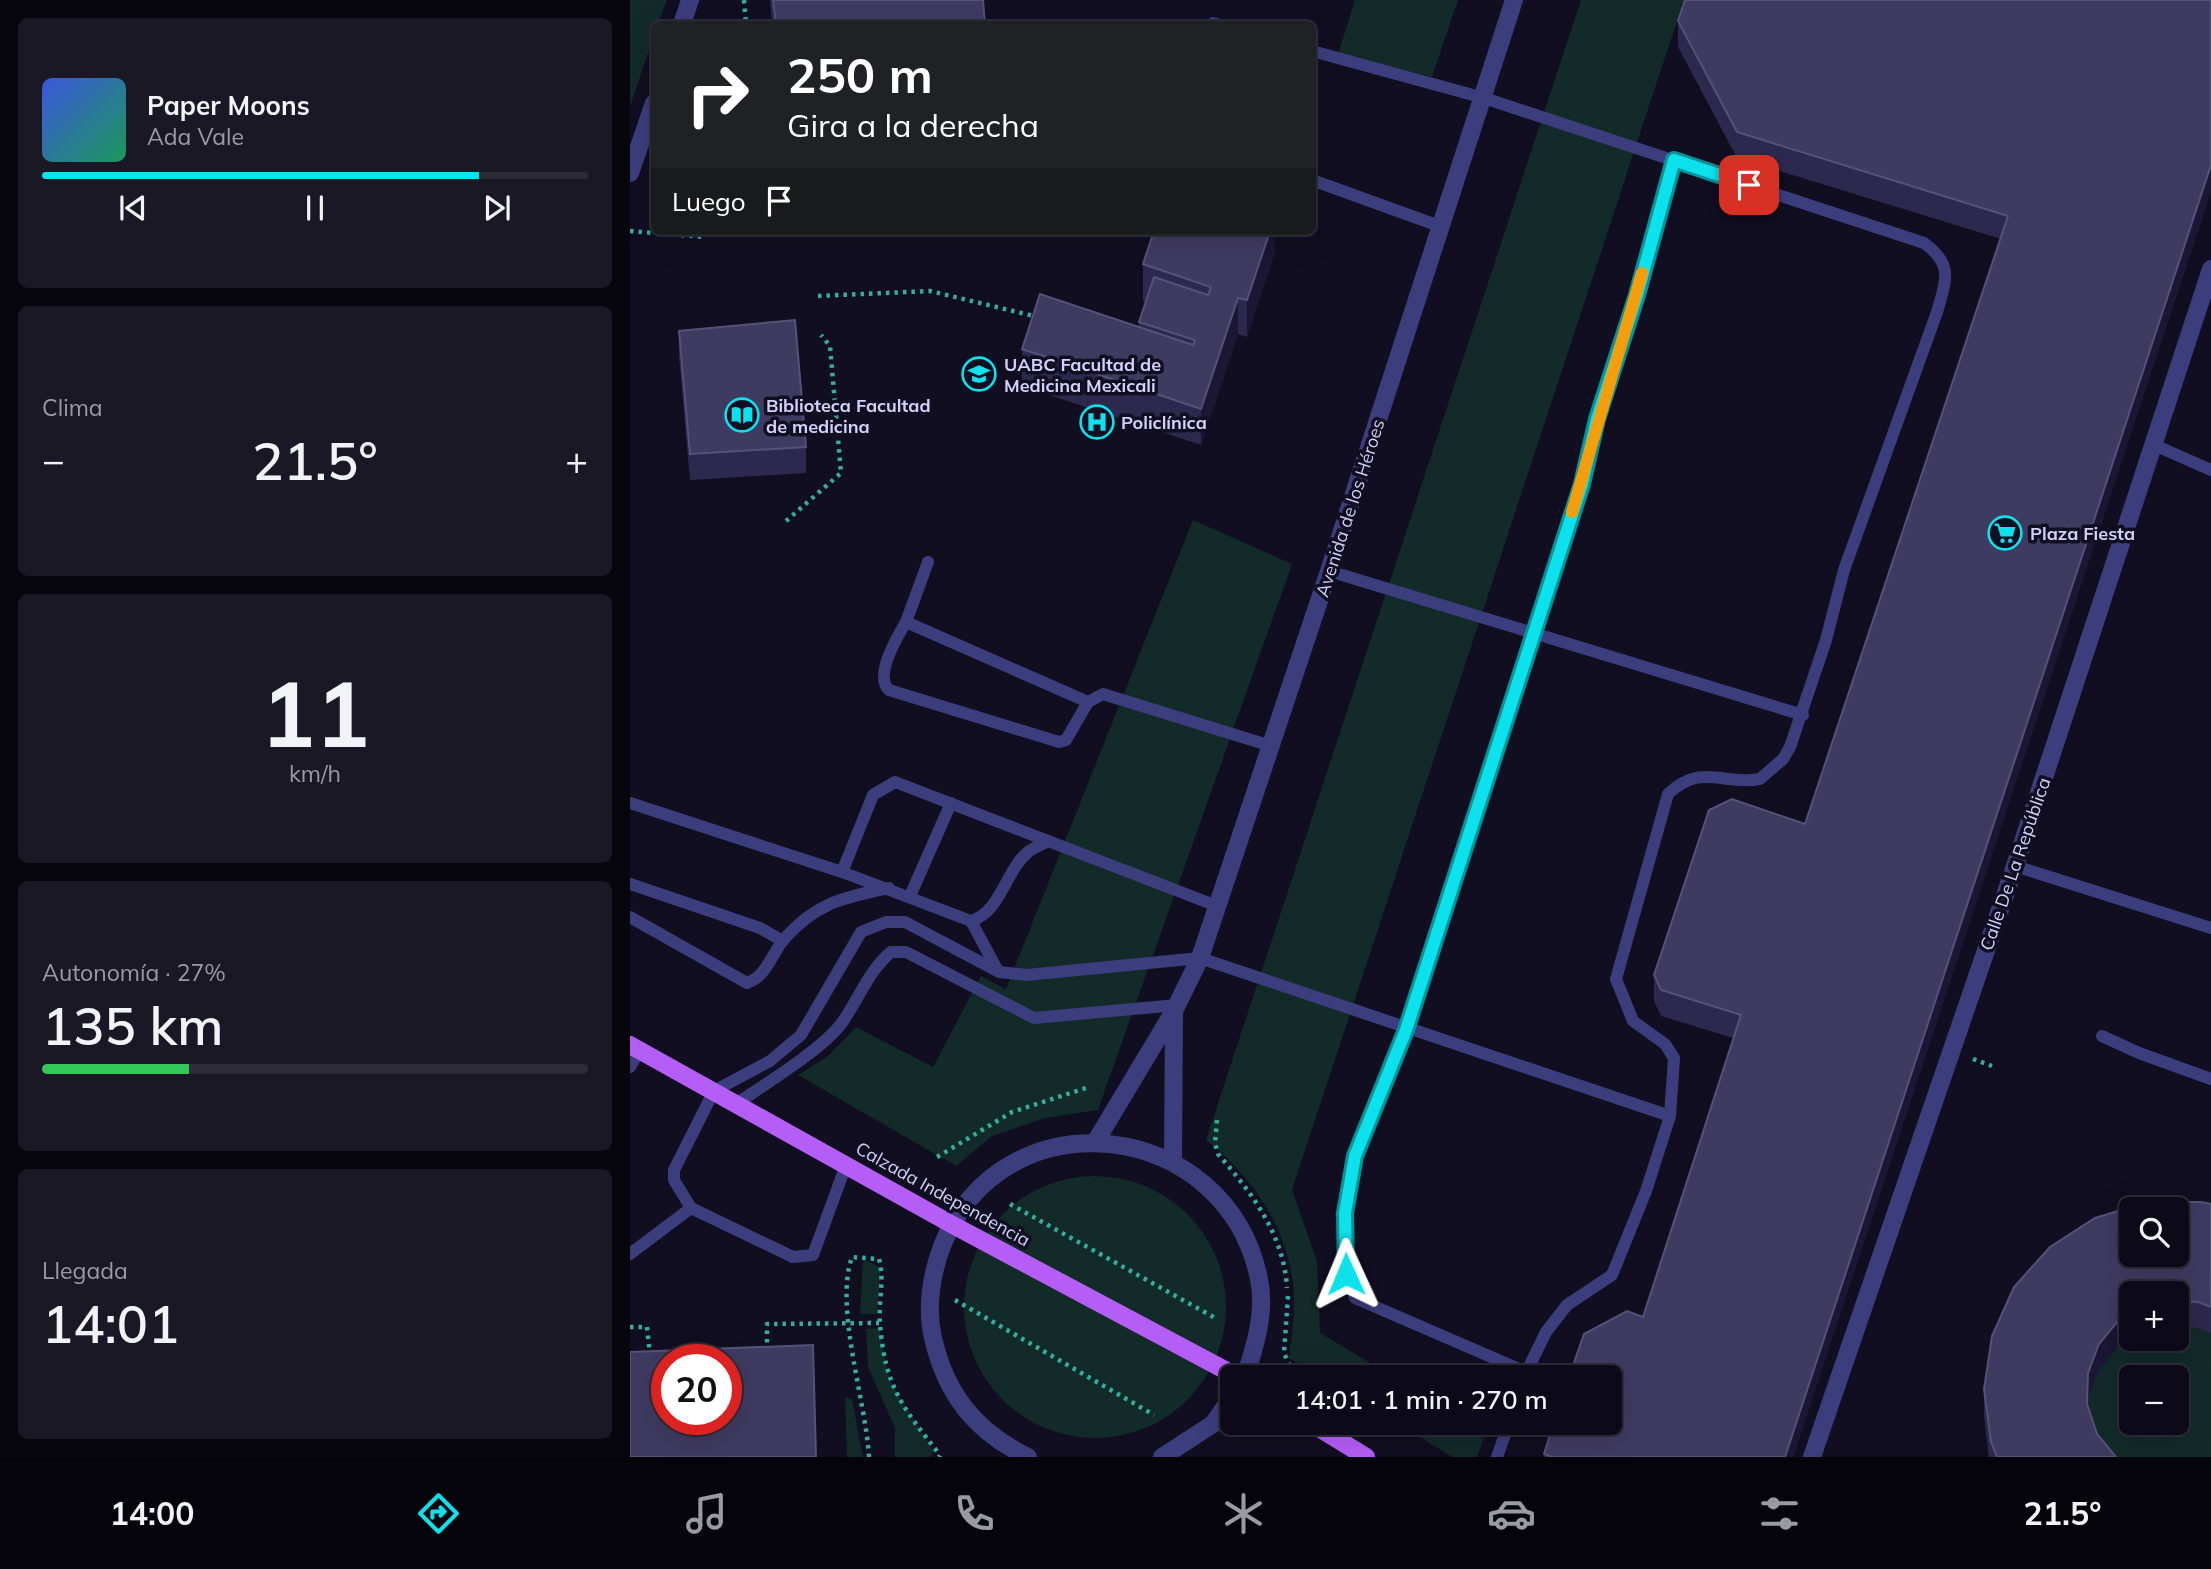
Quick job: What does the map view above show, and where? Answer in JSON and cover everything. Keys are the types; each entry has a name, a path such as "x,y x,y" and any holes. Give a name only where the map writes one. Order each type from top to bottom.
{"main road":[{"name":"Calzada Independencia","path":"635,1047 951,1224 1220,1367"},
{"path":"1330,1435 1366,1457"}],"street":[{"path":"683,21 690,0"},
{"name":"Avenida de los Héroes","path":"1097,1141 1175,1008 1200,958 1442,227 1514,0"},
{"path":"630,173 651,112"},
{"name":"Calle De La República","path":"1812,1457 2015,866 2211,269"},
{"name":"Avenida de los Héroes","path":"1173,1160 1175,1008"},
{"path":"1028,1457 1000,1443 964,1409 940,1367 929,1319 933,1270 951,1224 980,1188 1012,1163 1053,1146 1097,1141 1173,1160 1214,1190 1244,1232 1260,1280 1258,1338 1249,1365"},
{"path":"1162,1457 1213,1424 1220,1414"}],"lane":[{"path":"1316,52 1484,98 1924,243 1936,251 1945,267 1944,285 1937,312 1844,570 1802,715 1783,759 1760,779 1692,777 1668,794 1616,979 1633,1021 1665,1044 1674,1058 1670,1116 1646,1191 1612,1275 1567,1305 1546,1332 1530,1365"},
{"path":"1503,1365 1355,1298 1350,1291 1346,1274 1345,1213 1350,1173 1406,1030 1532,632 1582,484 1597,419 1637,295 1674,160"},
{"path":"1316,181 1442,227"},
{"path":"2152,444 2211,470"},
{"path":"928,562 883,675 884,685 889,690 1059,742 1066,740 1088,702 1097,695 1110,694 1271,746"},
{"path":"1329,571 1802,715"},
{"path":"906,622 1088,702"},
{"path":"842,872 873,796 895,782 1217,905"},
{"path":"630,803 889,888 971,921 999,972"},
{"path":"910,896 951,803"},
{"path":"971,921 981,918 1027,853 1048,841"},
{"path":"2015,866 2211,928"},
{"path":"631,887 760,928 783,941"},
{"path":"630,917 747,983 762,976 783,941 814,912 836,899 889,888"},
{"path":"846,1166 818,1247 813,1255 804,1258 793,1257 691,1208 674,1180 674,1170 714,1091 770,1061 802,1035 861,932 886,922 905,922 999,972 1027,975 1200,958 1406,1030 1670,1116"},
{"path":"736,1104 782,1073 839,1026 880,961 891,952 906,953 1034,1018 1175,1008"},
{"path":"2102,1036 2139,1053 2211,1079"},
{"path":"630,1067 635,1047"},
{"path":"630,1254 691,1208"},
{"path":"1497,1457 1505,1435"}],"path":[{"path":"744,0 746,21"},
{"path":"630,231 651,233"},
{"path":"679,235 704,237"},
{"path":"818,296 930,291 1047,319"},
{"path":"786,521 841,473 830,346 821,335"},
{"path":"937,1157 1012,1112 1086,1088"},
{"path":"1010,1204 1217,1319"},
{"path":"869,1457 849,1322 847,1272 852,1257 879,1259 883,1273 879,1323 889,1381 941,1456"},
{"path":"954,1300 1154,1415"},
{"path":"767,1359 767,1324 879,1323"},
{"path":"630,1328 647,1327 650,1363"}],"green space":[{"path":"630,0 667,0 659,21 651,21 651,44 630,107"},
{"path":"1355,0 1458,0 1432,77 1338,54"},
{"path":"1581,0 1684,0 1292,1190 1317,1261 1320,1333 1374,1365 1301,1365 1289,1358 1294,1311 1293,1281 1280,1234 1256,1192 1241,1173 1206,1140"},
{"path":"1193,520 1292,564 1098,1110 1045,1118 992,1136 956,1166 798,1075 828,1056 856,1027 933,1067 981,976 1006,989"},
{"path":"1082,1176 1108,1176 1133,1181 1157,1191 1188,1214 1211,1245 1221,1269 1226,1307 1221,1345 1211,1369 1188,1400 1157,1423 1133,1433 1108,1438 1082,1438 1057,1433 1033,1423 1012,1409 993,1390 979,1369 969,1345 964,1320 964,1294 969,1269 979,1245 993,1224 1012,1205 1033,1191 1057,1181"},
{"path":"2211,1230 2211,1457 1989,1457 1984,1415 2121,1267 2189,1267 2189,1246"},
{"path":"863,1259 881,1268 877,1314 860,1314"},
{"path":"879,1328 890,1381 934,1452 929,1457 895,1457 895,1428 868,1367 866,1329"},
{"path":"845,1397 852,1399 863,1457 847,1457"},
{"path":"1416,1435 1485,1435 1477,1457 1453,1457"}],"building":[{"path":"773,0 983,0 985,21 776,21"},
{"name":"Plaza Fiesta","path":"1685,0 2211,0 2211,165 1785,1457 1552,1457 1544,1454 1550,1435 1622,1435 1622,1365 1573,1365 1584,1334 1627,1311 1643,1317 1741,1015 1661,990 1654,975 1709,810 1732,799 1805,824 2008,216 1737,132 1678,21"},
{"path":"1153,235 1269,235 1247,300 1238,298 1201,409 1022,349 1040,294 1193,345 1195,340 1139,322 1154,277 1208,295 1211,287 1143,264"},
{"name":"Biblioteca Facultad de medicina","path":"795,320 806,447 690,454 679,331"},
{"path":"2189,1202 2211,1204 2211,1307 2189,1302 2189,1281 2119,1281 2119,1321 2099,1344 2088,1373 2087,1404 2097,1434 2116,1457 1997,1457 1991,1442 1984,1389 1992,1336 2014,1287 2050,1247 2095,1218 2119,1211 2119,1267 2189,1267"},
{"path":"813,1345 816,1457 630,1457 630,1352 651,1351 651,1435 742,1435 742,1348"}],"slow traffic":[{"path":"1572,512 1582,484 1597,419 1642,273"}],"place":[{"name":"UABC Facultad de Medicina Mexicali","path":"979,374"},
{"name":"Biblioteca Facultad de medicina","path":"742,415"},
{"name":"Policlínica","path":"1097,422"},
{"name":"Plaza Fiesta","path":"2005,533"}],"route":[{"path":"1346,1274 1345,1213 1355,1156 1406,1030 1532,632 1582,484 1597,419 1637,295 1650,239 1674,160 1749,185"}]}
